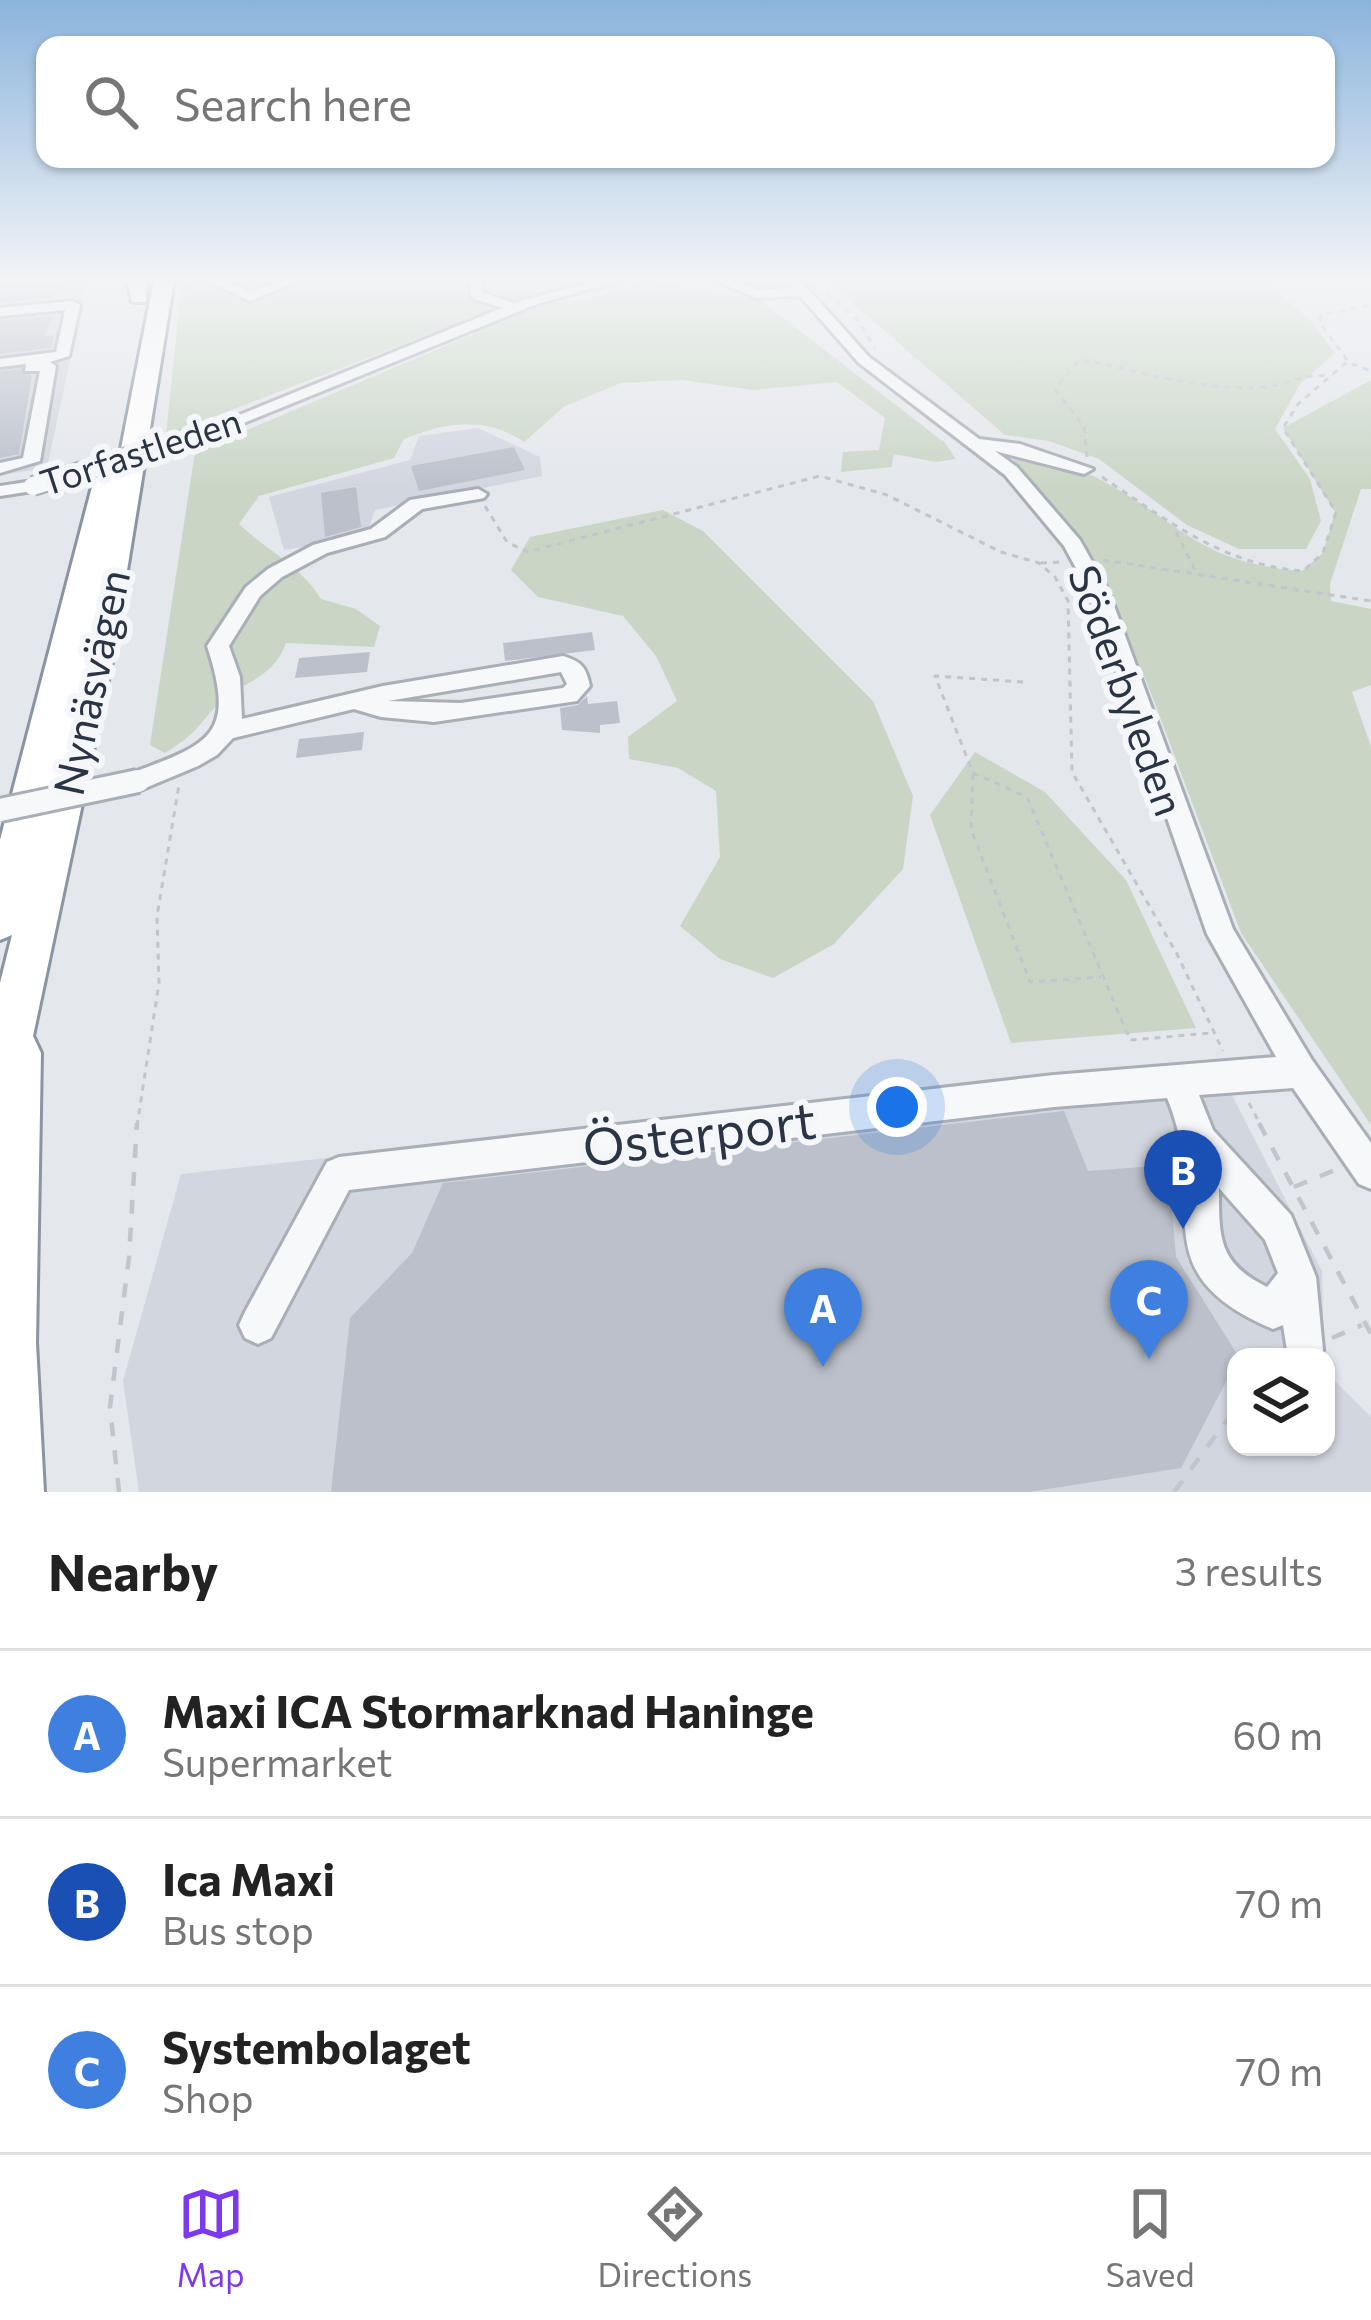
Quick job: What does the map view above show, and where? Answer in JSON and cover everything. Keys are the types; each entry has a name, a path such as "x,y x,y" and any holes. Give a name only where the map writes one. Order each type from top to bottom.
{"highway":[{"name":"Nynäsvägen","path":"1,916 101,511 132,350"},
{"name":"Nynäsvägen","path":"0,1080 97,657 137,350"},
{"path":"13,1492 7,1343 19,1002"}],"street":[{"path":"0,367 62,356 63,350"},
{"name":"Torfastleden","path":"0,491 33,486 198,435 411,350"},
{"name":"Söderbyleden","path":"859,350 881,375 980,444 1042,503 1099,592 1221,934 1301,1071 1366,1165"},
{"path":"0,367 49,366 31,461 0,468"},
{"path":"980,444 1014,448 1084,469"},
{"path":"0,810 138,781 196,759 227,731 236,709 235,688 218,646 253,592 320,549 378,533 416,504 478,494"},
{"path":"227,731 356,701 563,664 575,669 579,686 569,695 426,716 394,716 356,701"},
{"name":"Österport","path":"258,1325 338,1174 1054,1091 1301,1071"},
{"path":"1177,1084 1200,1142 1204,1259 1235,1294 1273,1310 1298,1277"},
{"path":"1200,1142 1278,1228 1298,1277 1304,1348"}],"path":[{"path":"1338,350 1347,362 1371,371"},
{"path":"1330,376 1303,373 1268,387 1200,383 1080,359 1055,386 1089,439 1084,469 1116,483 1174,528 1260,568 1303,571 1323,553 1336,512 1283,428 1298,404 1347,362"},
{"path":"478,494 507,542 527,551 820,476 887,495 1001,552 1039,563 1071,562"},
{"path":"1174,528 1197,574"},
{"path":"1102,560 1371,602"},
{"path":"1039,563 1055,577 1068,601 1072,772 1084,800 1177,954 1234,1075 1371,1334"},
{"path":"1023,682 935,676 973,772 971,830 1030,982 1104,977"},
{"path":"119,1492 110,1407 129,1257 139,1096 158,983 157,916 178,786 196,759"},
{"path":"973,772 1027,797 1133,1043 1214,1033"},
{"path":"1293,1188 1366,1165"},
{"path":"1174,1492 1227,1420"}],"shaded area":[{"path":"0,350 72,350 47,468 0,475"},
{"path":"478,428 540,457 542,476 375,510 365,537 284,550 269,497 410,460 419,436"},
{"path":"1214,1060 1322,1271 1324,1348 1227,1348 1227,1456 1335,1456 1335,1381 1371,1417 1371,1492 139,1492 123,1381 181,1174"}],"green space":[{"path":"175,350 389,350 166,435"},
{"path":"437,350 824,350 945,443 956,459 936,462 894,454 891,467 841,472 843,452 879,450 885,418 837,382 753,390 682,380 621,383 565,406 524,442 480,425 420,433 404,439 394,458 259,496 239,524 294,568 321,599 356,609 380,626 374,647 286,643 273,666 225,698 165,753 150,745 195,452"},
{"path":"906,350 1335,353 1300,384 1275,429 1310,479 1321,521 1306,549 1239,549 1187,525 1099,459 1049,441 1005,435"},
{"path":"1371,380 1371,489 1361,489 1330,584 1331,601 1371,609 1371,685 1352,692 1371,747 1371,1125 1241,933 1151,693 1092,555 1008,453 1089,474 1214,550 1267,567 1302,571 1323,553 1335,512 1283,428"},
{"path":"663,510 703,531 873,701 913,796 903,869 834,944 773,978 720,959 680,926 720,857 716,791 678,768 629,759 628,737 677,701 656,656 623,616 538,597 511,570 530,537"},
{"path":"975,752 1045,792 1126,880 1196,1028 1011,1043 930,815"}],"building":[{"path":"21,369 32,376 19,454 0,458 0,371"},
{"path":"514,447 525,470 419,491 411,466"},
{"path":"356,487 361,527 325,537 321,493"},
{"path":"592,632 595,650 505,661 503,643"},
{"path":"370,652 367,672 295,678 299,658"},
{"path":"587,696 588,704 617,701 620,723 600,725 600,733 562,730 560,708 578,705"},
{"path":"364,732 362,750 296,758 299,739"},
{"path":"1064,1111 1088,1171 1168,1165 1176,1257 1233,1348 1227,1348 1227,1380 1181,1468 1029,1492 331,1492 350,1318 412,1253 443,1183"}],"place":[{"name":"Ica Maxi","path":"1183,1229"},
{"name":"Systembolaget","path":"1149,1359"},
{"name":"Maxi ICA Stormarknad Haninge","path":"823,1367"}]}
